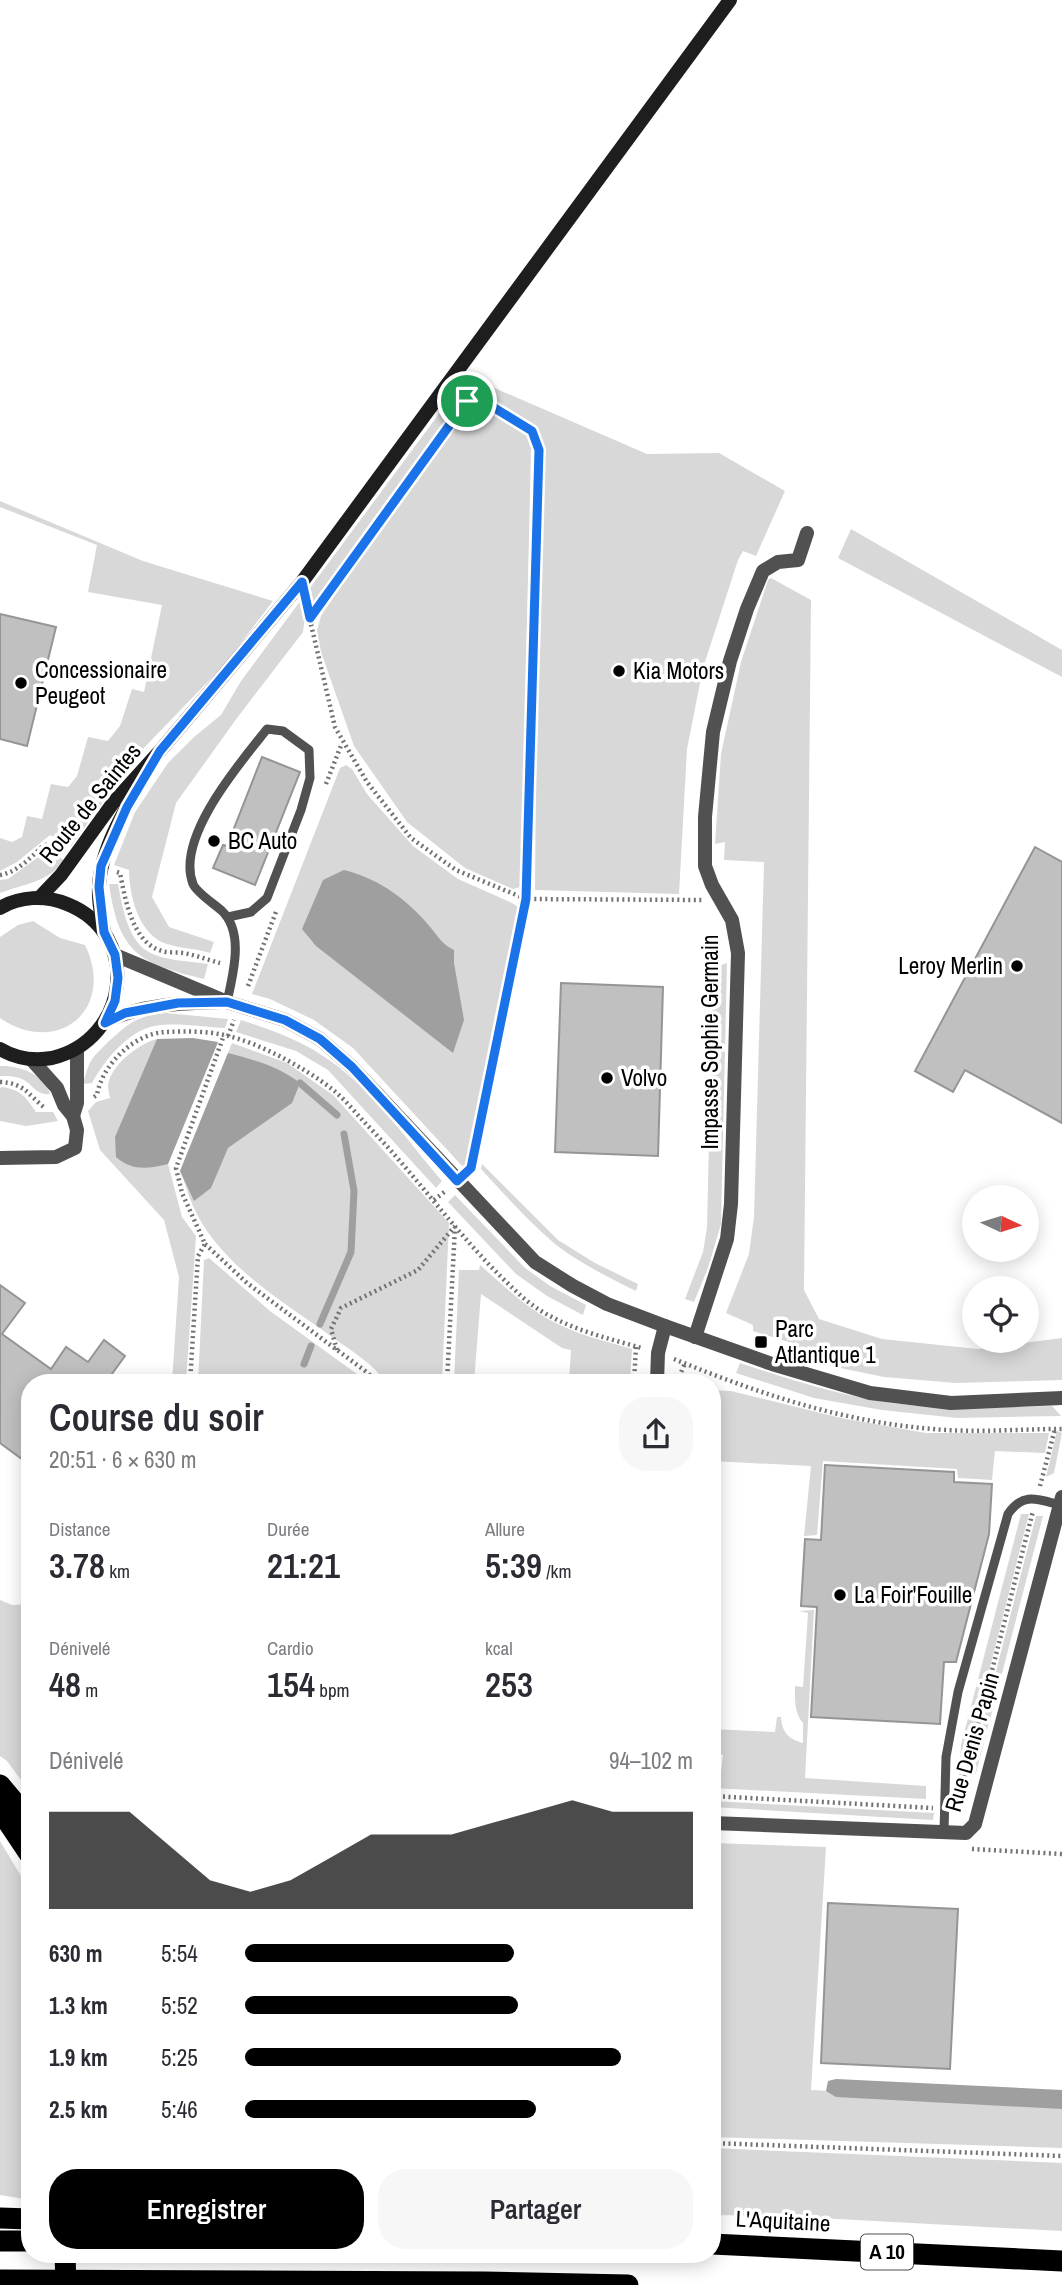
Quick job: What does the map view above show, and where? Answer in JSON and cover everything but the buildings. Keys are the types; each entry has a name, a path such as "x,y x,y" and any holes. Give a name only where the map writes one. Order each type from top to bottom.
{"highway":[{"path":"0,1785 21,1810"},
{"path":"0,1810 21,1842"},
{"path":"0,2218 21,2219"},
{"path":"0,2241 21,2241"},
{"name":"L'Aquitaine","path":"721,2244 1062,2261"},
{"path":"65,2263 66,2285"},
{"path":"79,2263 79,2285"},
{"path":"0,2280 628,2285"}],"street":[{"path":"160,751 302,582 730,0"},
{"name":"Impasse Sophie Germain","path":"695,1337 727,1239 732,1204 738,953 732,920 705,866 705,817 713,732 730,661 763,571 778,562 798,561 807,533"},
{"name":"Route de Saintes","path":"40,897 61,875 113,803 160,751"},
{"name":"Route de Saintes","path":"104,932 100,906 101,866 127,807 160,751"},
{"path":"1,906 21,899 40,897 59,900 76,907 104,932 115,955 118,978 115,1001 105,1023 77,1049 46,1059 31,1059 2,1052"},
{"path":"115,955 227,1002 285,1020 320,1039 352,1067 535,1262 607,1304 772,1364 870,1393 951,1403 1062,1398"},
{"path":"105,1023 125,1013 178,1003 227,1002"},
{"path":"0,1158 56,1157 75,1148 77,1049"},
{"path":"31,1059 57,1088 64,1105 74,1116"},
{"path":"657,1374 658,1353 665,1326"},
{"name":"Rue Denis Papin","path":"721,1823 966,1833 975,1825 1061,1501"}],"lane":[{"path":"227,1002 235,944 229,917 194,886 190,864 198,828 229,777 267,729 282,731 309,750 310,778 301,810 267,898 251,912 229,917"},
{"path":"944,1832 946,1757 958,1692 1008,1514 1015,1504 1025,1499 1061,1501"}],"path":[{"path":"310,618 467,401 488,404 532,431 539,450 526,899 471,1168 434,1200"},
{"path":"302,582 335,727 367,782 411,838 456,870 526,899 721,901"},
{"path":"0,875 7,874 28,860 44,845 52,844 75,855"},
{"path":"101,866 120,873 131,913 141,936 152,947 253,972"},
{"path":"224,1035 176,1168 181,1193 205,1244 247,1283 369,1374"},
{"path":"338,1351 331,1329 341,1308 418,1270 456,1226 447,1374"},
{"path":"191,1374 198,1256 205,1244"},
{"path":"634,1374 636,1347"},
{"path":"680,1374 685,1363"},
{"path":"721,1797 944,1808 957,1805 1055,1429"},
{"path":"721,2143 1062,2156"}],"shaded area":[{"path":"467,376 647,454 719,453 785,491 756,556 743,551 738,560 703,668 687,749 679,894 535,890 539,432 483,395 469,393 305,615 303,632 176,803 152,897 169,927 214,942 210,953 172,946 157,940 149,933 138,913 131,891 129,870 114,865 135,812 168,763 221,715 241,681"},
{"path":"484,409 526,432 531,448 521,887 513,889 465,868 407,822 354,746 321,652 317,630 321,616 340,587 464,416 472,410"},
{"path":"0,501 143,561 273,601 224,665 137,755 71,846 50,835 17,862 0,871 0,838 12,842 22,837 27,816 42,819 51,784 68,787 77,776 88,737 108,741 120,726 132,689 144,692 162,605 88,592 97,545 0,507"},
{"path":"851,529 1062,650 1062,677 838,558"},
{"path":"771,578 811,600 804,1290 819,1319 882,1339 962,1347 962,1353 1039,1353 1039,1341 1062,1338 1062,1380 956,1383 884,1377 792,1358 795,1344 753,1331 753,1325 726,1313 749,1254 754,1217 764,862 724,860 725,842 715,844 721,754 741,662 768,580"},
{"path":"346,765 352,769 367,794 413,846 458,879 517,906 519,914 472,1159 464,1168 353,1048 314,1020 270,999 252,994 340,768"},
{"path":"48,850 64,860 58,867 44,878 0,893 0,880 8,879"},
{"path":"344,870 370,879 392,892 413,908 444,943 454,950 464,1020 453,1053 316,946 302,929 323,880"},
{"path":"109,884 118,884 129,928 144,949 166,958 208,964 204,979 163,967 136,952 126,941 119,926"},
{"path":"33,921 60,938 85,945 93,968 93,989 87,1006 76,1020 61,1029 43,1032 22,1029 0,1018 0,937 18,925"},
{"path":"727,963 721,1224 708,1268 694,1302 685,1299 703,1252 707,1227 713,968"},
{"path":"166,1013 228,1019 225,1028 172,1024 144,1029 118,1048 92,1083 83,1084 94,1057 122,1030 140,1018"},
{"path":"241,1020 301,1043 338,1066 386,1113 442,1181 436,1188 328,1070 296,1051 236,1032"},
{"path":"193,1038 218,1042 168,1164 140,1168 122,1162 116,1157 115,1137 157,1039"},
{"path":"157,1039 218,1042 168,1164 182,1217 196,1236 187,1374 173,1374 179,1277 164,1220 100,1150 88,1111 96,1102 110,1098 108,1083 116,1067 136,1049"},
{"path":"232,1043 287,1063 333,1095 449,1223 442,1374 379,1374 361,1358 273,1295 235,1264 204,1227 180,1171"},
{"path":"228,1053 274,1068 300,1083 292,1103 228,1148 211,1188 194,1201 180,1171"},
{"path":"0,1066 30,1072 43,1081 50,1094 39,1092 21,1079 0,1076"},
{"path":"2,1087 22,1095 36,1112 53,1112 58,1121 26,1126 0,1121"},
{"path":"482,1164 558,1240 595,1263 638,1284 636,1291 584,1264 555,1244 481,1169"},
{"path":"455,1195 525,1268 550,1286 586,1305 583,1315 547,1296 516,1274 448,1202"},
{"path":"209,1258 270,1311 357,1374 198,1374 204,1260"},
{"path":"480,1265 515,1296 563,1327 632,1349 630,1374 570,1374 571,1350 562,1348 481,1294 475,1374 454,1374 459,1270 479,1270"},
{"path":"740,1363 872,1400 951,1407 1052,1406 1061,1416 957,1418 882,1410 814,1398 736,1373"},
{"path":"721,1390 841,1418 926,1433 1049,1433 1045,1453 995,1451 992,1480 958,1478 957,1469 823,1461 817,1535 804,1536 811,1466 721,1461"},
{"path":"1057,1431 1062,1433 1054,1473 1046,1477"},
{"path":"1021,1514 1029,1514 958,1793 961,1745"},
{"path":"1036,1516 1043,1516 976,1773 970,1772"},
{"path":"0,1600 12,1605 21,1604 21,1780 0,1756"},
{"path":"814,1610 805,1778 926,1786 926,1799 721,1788 721,1729 775,1732 777,1717 781,1717 787,1734 803,1743 803,1723 795,1701 795,1686 803,1687 808,1613 799,1611"},
{"path":"721,1801 934,1813 933,1820 721,1808"},
{"path":"0,1841 21,1876 21,2198 0,2195"},
{"path":"721,1843 826,1847 811,2090 1062,2104 1062,2148 721,2137"},
{"path":"836,2079 1062,2090 1062,2109 836,2097 826,2091 828,2081"},
{"path":"721,2148 1062,2163 1062,2231 721,2215"}],"waterway":[{"path":"300,1083 337,1115"},
{"path":"320,1324 351,1252 354,1191 344,1134"},
{"path":"304,1364 311,1346"}],"place":[{"name":"Kia Motors","path":"619,671"},
{"name":"Concessionaire Peugeot","path":"21,683"},
{"name":"BC Auto","path":"214,841"},
{"name":"Leroy Merlin","path":"1017,966"},
{"name":"Volvo","path":"607,1078"},
{"name":"Parc Atlantique 1","path":"761,1342"},
{"name":"La Foir'Fouille","path":"840,1595"}],"route":[{"path":"467,401 488,404 532,431 539,450 526,899 471,1168 457,1181 352,1067 320,1039 285,1020 227,1002 178,1003 125,1013 105,1023 115,1001 118,978 115,955 104,932 99,887 101,866 127,807 160,751 302,582 310,618 467,401"}]}
